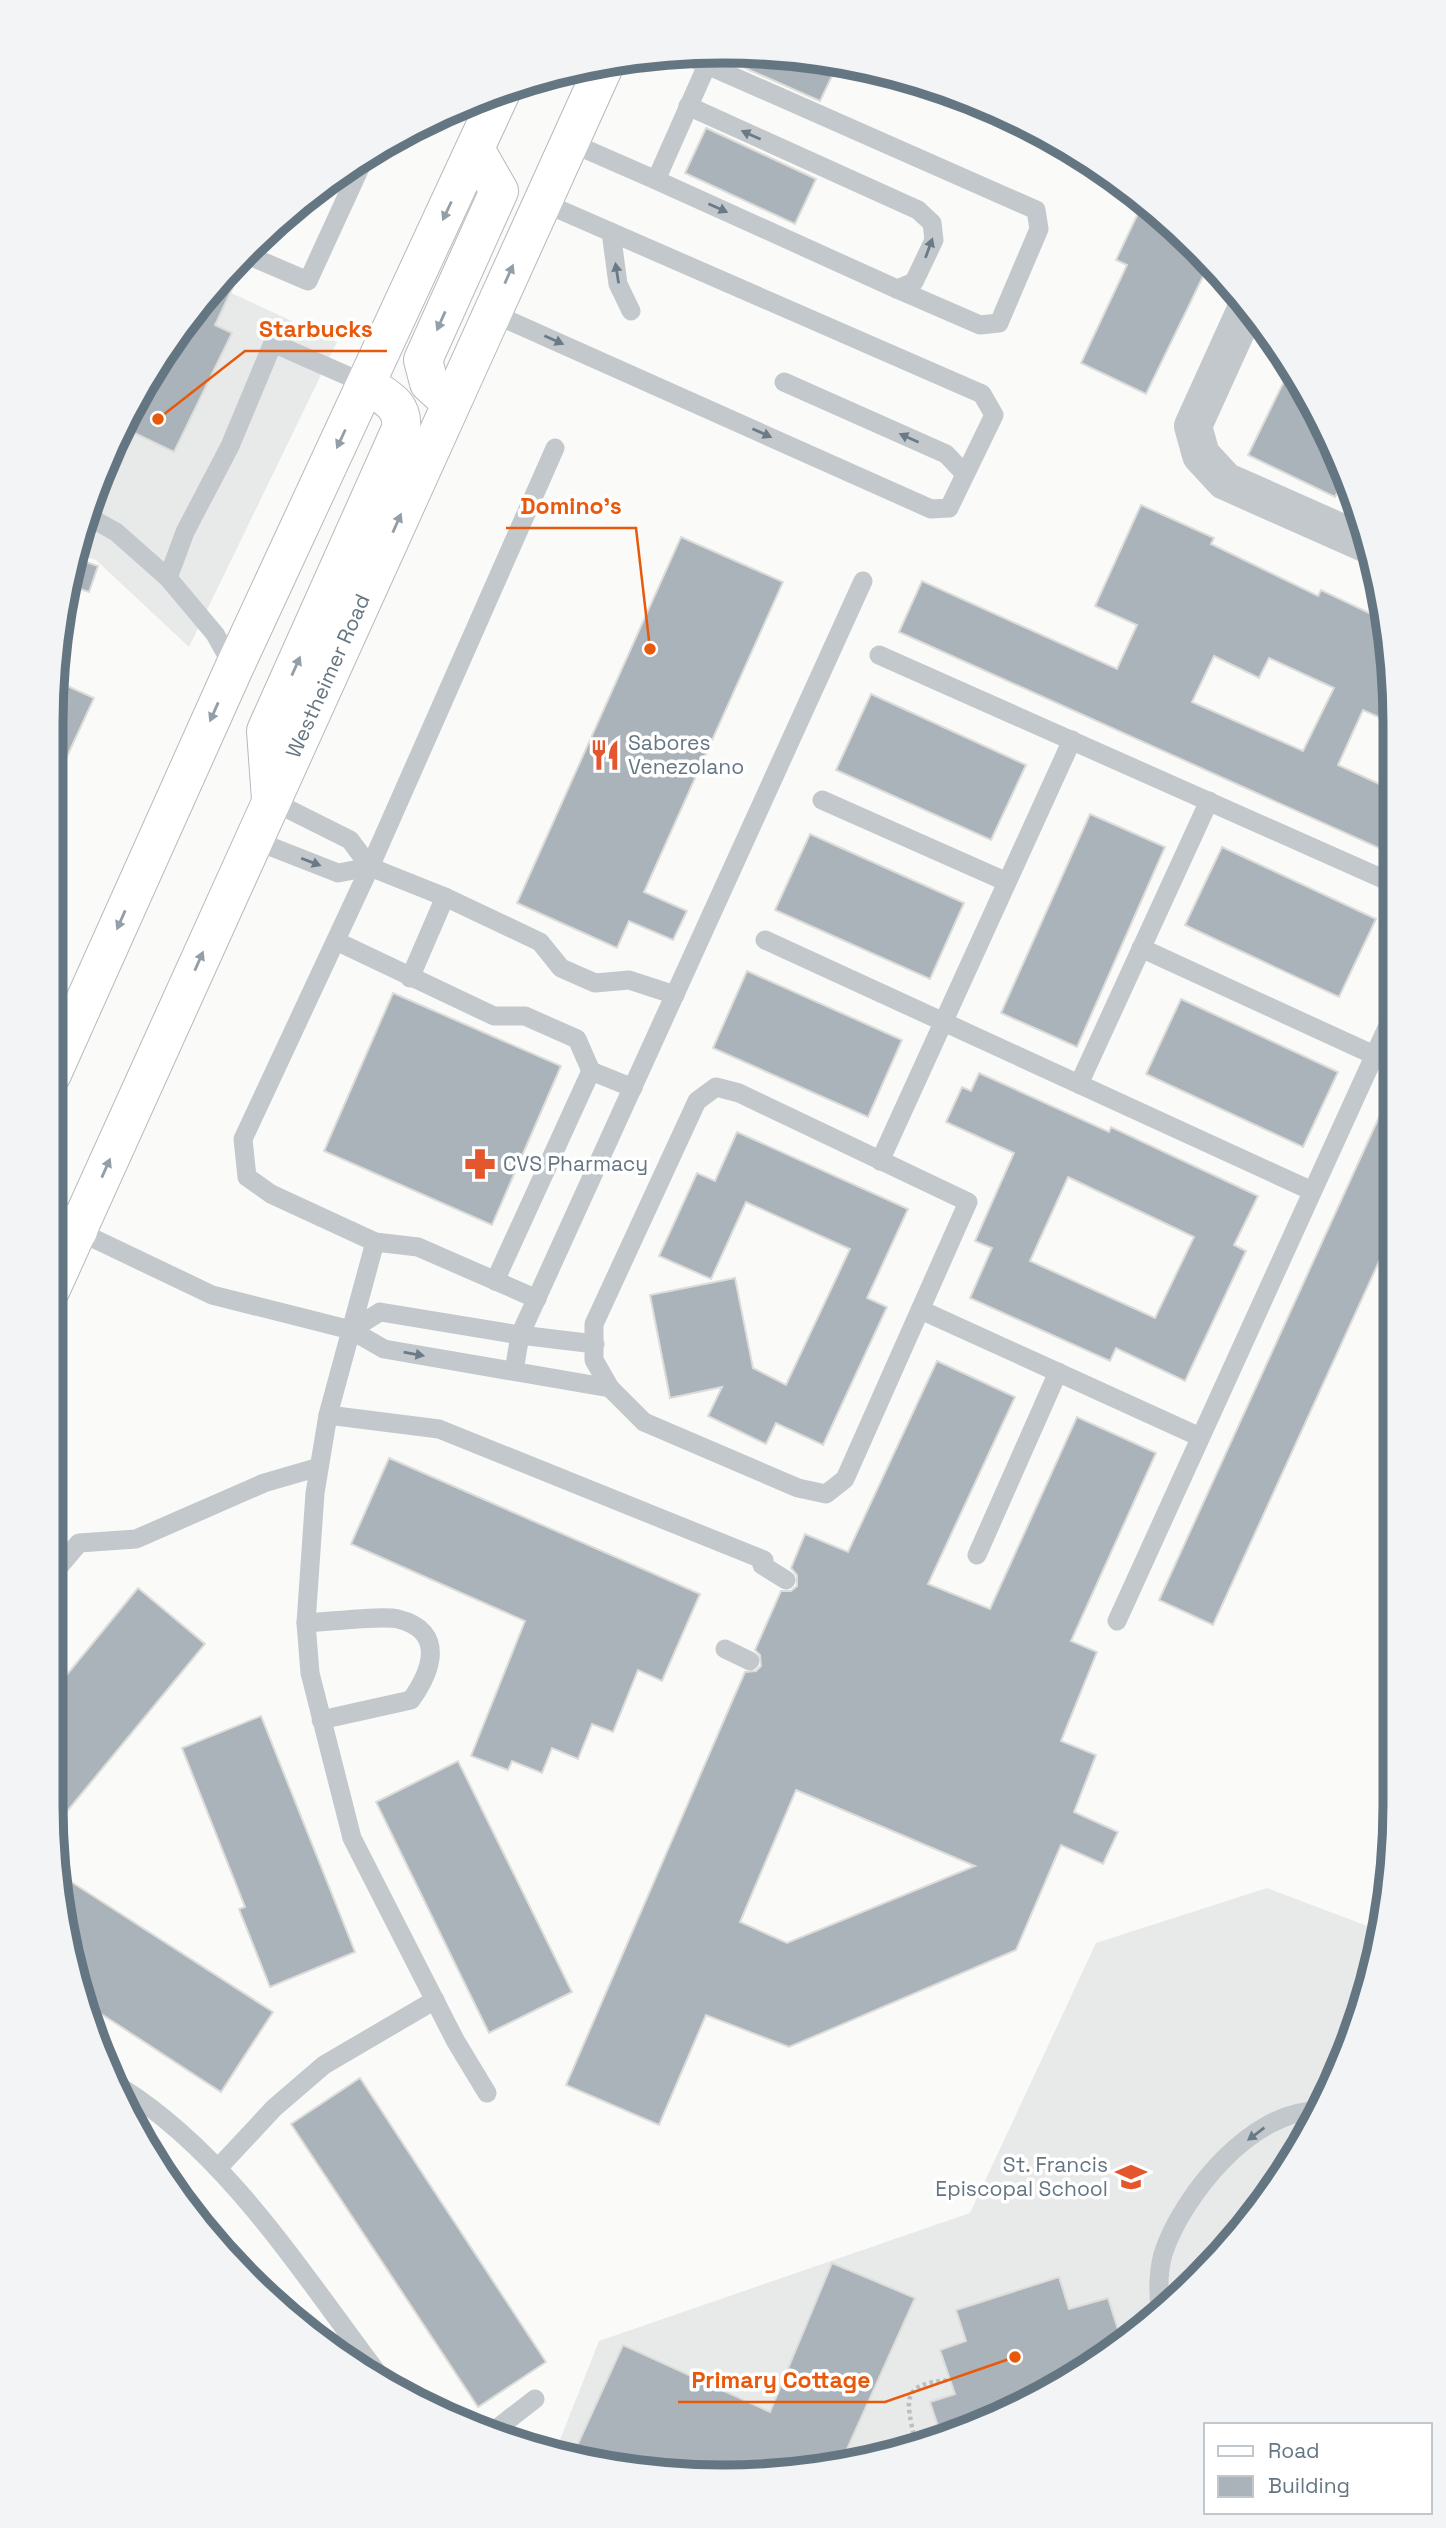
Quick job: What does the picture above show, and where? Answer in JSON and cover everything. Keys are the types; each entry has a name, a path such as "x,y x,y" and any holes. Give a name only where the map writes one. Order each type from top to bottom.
{"main road":[{"name":"Westheimer Road","path":"64,1224 254,840 598,75"},
{"path":"63,1049 234,668 496,104"},
{"path":"451,403 429,383 424,360 499,191 475,149"},
{"path":"272,801 266,731 401,429 403,415 399,407 366,384"}],"street":[{"path":"1243,316 1192,426 1201,455 1224,481 1357,540"}],"lane":[{"path":"569,142 980,325 999,323 1040,229 1036,210 704,63"},
{"path":"656,180 707,65"},
{"path":"688,106 918,211 932,223 934,240 914,282 897,289"},
{"path":"254,258 308,281 358,173"},
{"path":"492,313 931,509 949,508 994,415 982,394 542,202"},
{"path":"611,232 618,284 631,311"},
{"path":"168,578 185,531 230,446 273,343 366,384"},
{"path":"784,383 946,454 965,474"},
{"path":"537,1300 418,1247 375,1242 271,1194 247,1177 243,1139 370,867 555,448"},
{"path":"95,520 116,532 168,578 215,634 234,668"},
{"path":"514,1371 520,1335 863,581"},
{"path":"879,655 1383,880"},
{"path":"880,1161 1072,740"},
{"path":"822,800 1007,882"},
{"path":"272,801 350,840 370,867 444,897 540,942 561,968 595,983 629,980 675,995"},
{"path":"1079,1084 1209,801"},
{"path":"254,840 338,873 370,867"},
{"path":"410,978 444,897"},
{"path":"765,940 1312,1191"},
{"path":"335,941 494,1016 525,1016 577,1039 591,1070 633,1088"},
{"path":"1141,948 1374,1055"},
{"path":"1117,1621 1383,1035"},
{"path":"495,1281 591,1070"},
{"path":"716,1087 739,1093 880,1161 968,1202 845,1479 826,1494 798,1488 644,1423 610,1388 594,1360 594,1324 697,1101 716,1087"},
{"path":"64,1224 212,1296 351,1330 384,1349 610,1388"},
{"path":"375,1242 328,1415 319,1467 306,1623 310,1673 352,1838 486,2093"},
{"path":"921,1310 1200,1437"},
{"path":"351,1330 380,1312 594,1344"},
{"path":"977,1555 1058,1372"},
{"path":"328,1415 439,1429 763,1562 786,1580"},
{"path":"63,1562 79,1543 136,1539 264,1483 319,1467"},
{"path":"306,1623 398,1619 422,1631 432,1652 427,1677 411,1700 321,1720"},
{"path":"725,1649 750,1661"},
{"path":"219,2167 274,2108 324,2065 435,2000"},
{"path":"129,2092 147,2104 219,2167 370,2363"},
{"path":"1159,2300 1163,2255 1190,2198 1227,2156 1263,2128 1308,2111"},
{"path":"350,2350 354,2341"},
{"path":"500,2426 535,2399"}],"path":[{"path":"914,2437 909,2400 914,2388 923,2382 950,2380"}],"shaded area":[{"path":"225,290 337,342 189,647 96,560 84,556 85,552 113,470 131,431 174,356"},
{"name":"St. Francis Episcopal School","path":"1267,1888 1371,1927 1361,1976 1348,2017 1315,2097 1295,2135 1247,2207 1190,2272 1125,2329 1053,2377 976,2415 894,2443 809,2459 723,2465 637,2459 558,2444 599,2341 970,2213 1096,1943"}],"building":[{"path":"734,63 766,64 834,73 820,101"},
{"path":"706,128 816,179 795,224 685,173"},
{"path":"1139,211 1205,272 1146,394 1081,363 1127,265 1116,260"},
{"path":"238,275 215,325 232,333 174,452 131,431 174,356 199,321"},
{"path":"1286,378 1315,431 1340,488 1335,497 1248,455"},
{"path":"1141,505 1214,538 1211,544 1318,596 1321,590 1373,615 1382,680 1383,719 1363,710 1338,765 1383,786 1383,850 899,632 922,581 1117,669 1137,625 1095,606","holes":["1214,656 1259,678 1269,658 1334,688 1303,751 1192,702"]},
{"path":"681,537 783,582 644,892 687,911 673,940 629,921 617,948 517,903"},
{"path":"83,561 98,566 89,592 77,588"},
{"path":"64,684 94,698 63,765"},
{"path":"871,694 1026,765 991,840 836,770"},
{"path":"1090,814 1165,847 1077,1047 1001,1013"},
{"path":"810,834 964,903 930,979 775,910"},
{"path":"1222,847 1376,919 1339,997 1185,925"},
{"path":"747,971 902,1040 868,1117 713,1048"},
{"name":"CVS Pharmacy","path":"393,993 561,1066 492,1225 324,1151"},
{"path":"1181,999 1338,1072 1303,1147 1146,1074"},
{"path":"979,1073 1109,1132 1111,1127 1258,1196 1234,1245 1246,1251 1185,1381 1116,1348 1110,1361 970,1298 992,1248 975,1241 1014,1153 946,1122 962,1087 971,1091","holes":["1068,1177 1194,1237 1155,1318 1030,1261"]},
{"path":"1383,1109 1383,1253 1213,1625 1159,1600"},
{"path":"737,1132 908,1209 867,1298 887,1307 823,1445 776,1423 766,1444 708,1416 722,1387 670,1398 650,1295 735,1278 753,1368 786,1385 850,1249 746,1202 711,1279 659,1256 697,1173 715,1181"},
{"path":"937,1361 1015,1397 928,1584 990,1609 1077,1417 1156,1453 1071,1641 1097,1652 1061,1741 1096,1755 1074,1812 1118,1832 1103,1864 1061,1845 1016,1950 789,2047 706,2015 659,2125 566,2085 745,1672 756,1671 761,1666 760,1655 755,1650 781,1591 791,1591 797,1586 797,1575 791,1568 805,1534 848,1552","holes":["796,1790 975,1866 787,1943 740,1922"]},
{"path":"389,1458 700,1594 662,1681 638,1670 613,1732 592,1724 578,1759 552,1748 542,1773 512,1761 508,1770 471,1756 525,1621 351,1544"},
{"path":"138,1588 205,1644 63,1816 63,1679"},
{"path":"261,1716 355,1952 270,1987 239,1909 245,1907 182,1748"},
{"path":"458,1761 572,1992 489,2033 376,1802"},
{"path":"68,1880 273,2012 221,2092 96,2010 85,1976"},
{"path":"360,2078 546,2362 478,2407 291,2124"},
{"path":"832,2263 915,2298 845,2453 766,2464 723,2465 680,2464 576,2448 623,2345 770,2412"},
{"path":"1059,2277 1069,2309 1108,2298 1119,2333 1053,2377 976,2415 939,2429 930,2402 955,2394 940,2350 966,2341 956,2310"}],"place":[{"name":"Starbucks","path":"158,419"},
{"name":"Domino's","path":"650,649"},
{"name":"Sabores Venezolano","path":"605,755"},
{"name":"CVS Pharmacy","path":"480,1164"},
{"name":"St. Francis Episcopal School","path":"1131,2177"},
{"name":"Primary Cottage","path":"1015,2357"}]}
